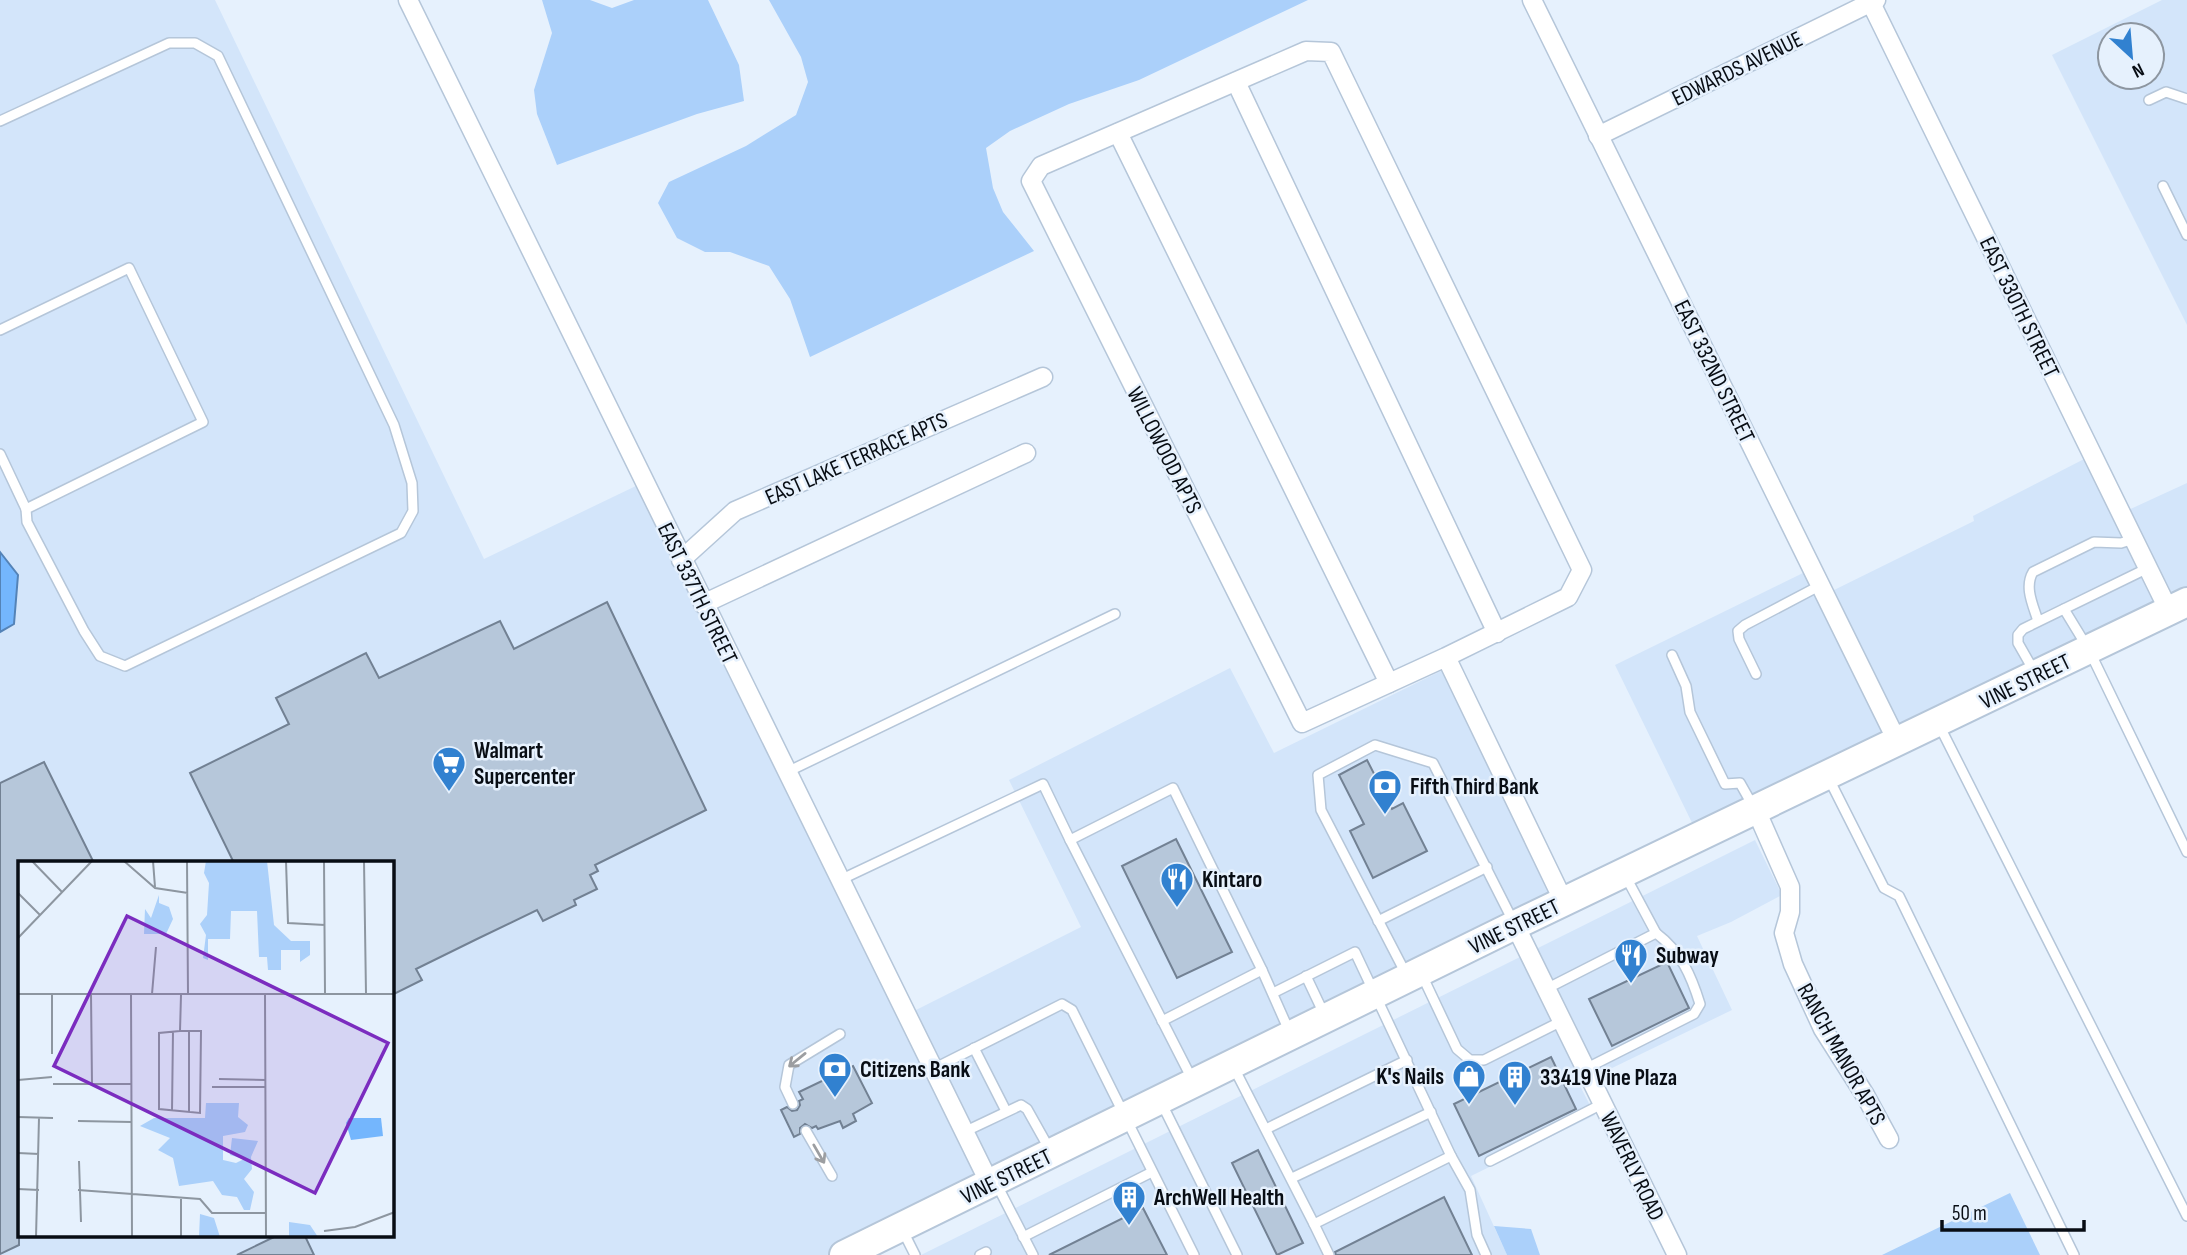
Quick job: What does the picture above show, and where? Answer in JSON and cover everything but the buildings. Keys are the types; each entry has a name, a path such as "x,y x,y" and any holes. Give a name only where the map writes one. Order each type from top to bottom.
{"main road":[{"name":"VINE STREET","path":"844,1255 1515,925 2182,606"}],"street":[{"name":"EAST 337TH STREET","path":"408,0 681,560 964,1132 993,1183"},
{"name":"EAST 332ND STREET","path":"1532,0 1898,743"},
{"name":"EDWARDS AVENUE","path":"1598,136 1874,1"},
{"name":"EAST 330TH STREET","path":"1874,1 2148,568 2182,606"},
{"name":"WILLOWOOD APTS","path":"1306,51 1331,52 1582,570 1568,597 1497,633 1302,723 1031,181 1041,166 1118,133 1306,51"},
{"path":"1236,82 1497,633"},
{"path":"1118,133 1390,683"},
{"name":"EAST LAKE TERRACE APTS","path":"681,560 734,511 1043,377"},
{"path":"704,604 1027,453"},
{"path":"1446,657 1564,902"},
{"name":"RANCH MANOR APTS","path":"1756,810 1790,887 1790,912 1784,933 1793,964 1823,1029 1889,1139"},
{"name":"WAVERLY ROAD","path":"1515,925 1676,1255"}],"lane":[{"path":"0,121 169,43 195,43 218,56 394,425 412,483 413,511 401,533 125,666 100,656 83,631 27,523 26,509 0,454"},
{"path":"2149,100 2166,92 2187,99"},
{"path":"2163,186 2187,235"},
{"path":"0,330 129,268 203,422 26,509"},
{"path":"2038,621 2029,589 2029,579 2033,572 2094,542 2121,543 2134,539"},
{"path":"2036,676 2018,643 2018,635 2023,629 2148,568"},
{"path":"1756,674 1739,639 1738,631 1821,585"},
{"path":"2064,609 2089,650 2187,852"},
{"path":"787,772 1115,614"},
{"path":"1672,655 1686,686 1689,712 1725,784 1740,783 1756,810"},
{"path":"1938,723 2187,1216"},
{"path":"1515,925 1488,867 1433,763 1375,746 1318,775 1321,810 1378,921 1414,975 1457,1049 1470,1060 1484,1060 1562,1021"},
{"path":"1827,776 1885,888 1899,896 2074,1255"},
{"path":"840,880 1043,784 1194,1084"},
{"path":"1070,840 1173,788 1273,993 1291,1036"},
{"path":"1378,921 1488,867"},
{"path":"1586,1069 1694,1014 1700,1004 1693,981 1673,946 1656,933 1625,873"},
{"path":"1546,989 1656,933"},
{"path":"1273,993 1355,952 1451,1156 1470,1190 1476,1235 1486,1255"},
{"path":"1162,1021 1262,970"},
{"path":"1306,976 1326,1019"},
{"path":"933,1069 1062,1004 1068,1006 1194,1255"},
{"path":"793,1104 785,1087 789,1065 840,1034"},
{"path":"974,1048 1006,1111"},
{"path":"1266,1129 1407,1060"},
{"path":"1232,1065 1329,1255"},
{"path":"1160,1100 1237,1255"},
{"path":"1490,1161 1602,1104"},
{"path":"964,1132 1021,1105 1027,1109 1052,1154"},
{"path":"1292,1178 1431,1112"},
{"path":"806,1131 832,1176"},
{"path":"1314,1224 1451,1156"},
{"path":"1023,1237 1152,1172"},
{"path":"993,1183 1033,1255"},
{"path":"901,1227 915,1255"}],"shaded area":[{"path":"0,0 215,0 484,559 640,484 984,1181 827,1255 0,1255"},
{"path":"542,0 590,0 612,8 634,0 708,0 739,65 744,101 697,114 557,165 537,114 534,90 552,33"},
{"path":"769,0 1308,0 1139,80 1069,104 1010,131 986,148 993,188 1003,212 1034,251 810,357 790,299 769,266 730,252 705,252 677,238 658,203 669,182 746,146 796,115 808,82 801,57"},
{"path":"2162,0 2187,0 2187,325 2052,55 2096,33 2096,91 2166,91 2166,21 2120,21"},
{"path":"2090,456 2164,608 1900,738 1828,593 1974,521 1973,516"},
{"path":"2187,483 2187,597 2170,605 2124,512"},
{"path":"1807,571 1892,739 1697,833 1615,665"},
{"path":"1230,668 1274,753 1443,670 1556,899 992,1177 912,1012 1081,927 1009,780"},
{"path":"1755,840 1782,895 1731,922 1697,936 1732,1010 1579,1084 1595,1115 1471,1176 1507,1255 921,1255"},
{"path":"2010,1193 2040,1255 1882,1255"},
{"path":"1494,1226 1531,1229 1540,1255 1507,1255"}],"water":[{"path":"0,552 18,575 14,624 0,632"}],"place":[{"name":"Walmart Supercenter","path":"449,793"},
{"name":"Fifth Third Bank","path":"1385,816"},
{"name":"Kintaro","path":"1177,909"},
{"name":"Subway","path":"1631,985"},
{"name":"Citizens Bank","path":"835,1099"},
{"name":"K's Nails","path":"1469,1106"},
{"name":"33419 Vine Plaza","path":"1515,1107"},
{"name":"ArchWell Health","path":"1129,1227"}]}
